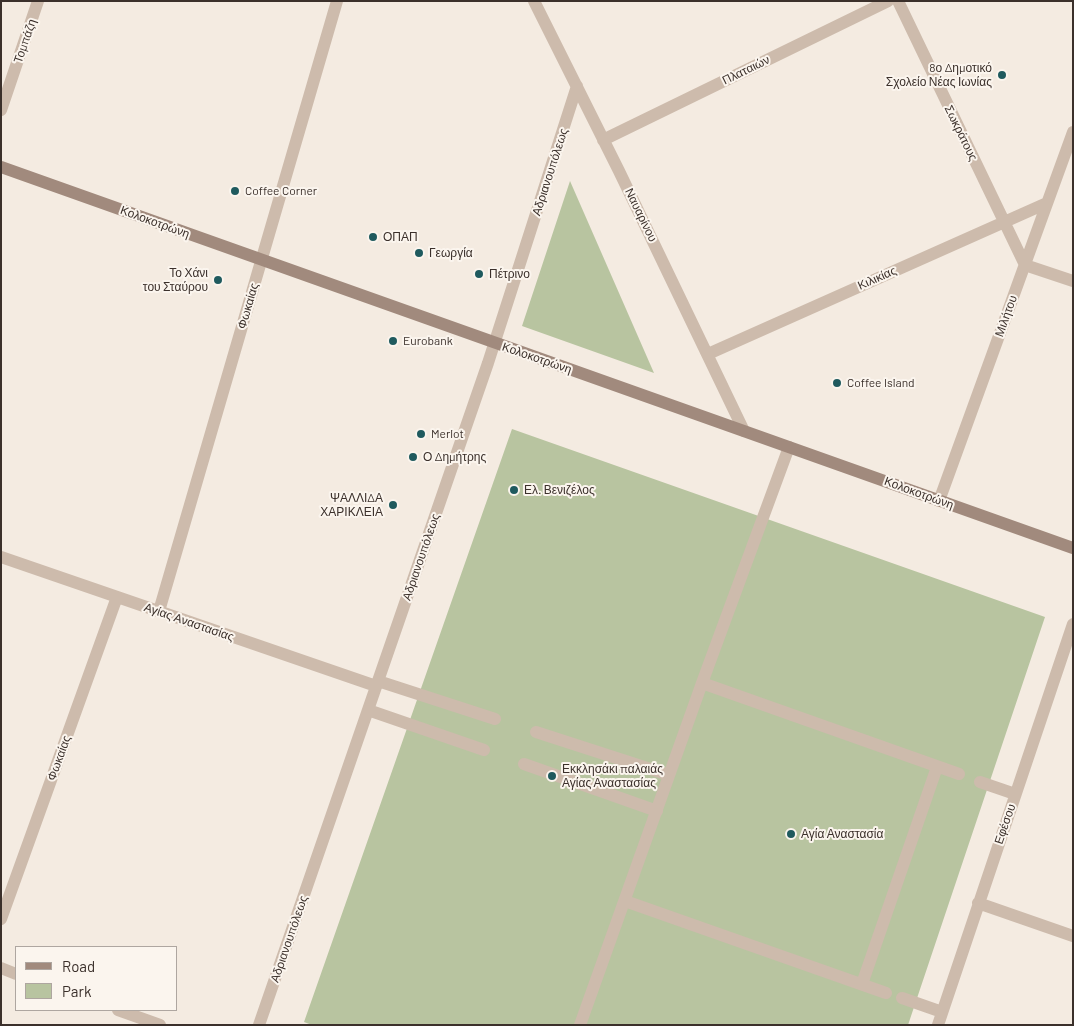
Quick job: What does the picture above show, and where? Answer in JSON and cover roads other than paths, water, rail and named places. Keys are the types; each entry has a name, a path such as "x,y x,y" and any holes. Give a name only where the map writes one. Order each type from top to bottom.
{"street":[{"name":"Τομπάζη","path":"1,110 38,1"},
{"name":"Φωκαίας","path":"159,611 337,1"},
{"name":"Ναυαρίνου","path":"534,1 744,431"},
{"name":"Πλαταιών","path":"603,140 888,1"},
{"name":"Σωκράτους","path":"898,1 1025,265"},
{"name":"Αδριανουπόλεως","path":"259,1025 495,343 577,86"},
{"name":"Μιλήτου","path":"939,500 1073,132"},
{"name":"Κολοκοτρώνη","path":"1,167 1073,548"},
{"name":"Κιλικίας","path":"708,354 1047,204"},
{"path":"1025,265 1073,281"},
{"path":"580,1025 702,683 789,447"},
{"name":"Αγίας Αναστασίας","path":"1,557 377,684 495,719"},
{"name":"Φωκαίας","path":"1,919 117,597"},
{"name":"Εφέσου","path":"938,1025 1073,624"},
{"path":"702,683 959,774"},
{"path":"368,710 484,750"},
{"path":"536,732 669,775"},
{"path":"524,764 657,811"},
{"path":"862,984 937,767"},
{"path":"980,782 1015,794"},
{"path":"624,901 886,993"},
{"path":"978,903 1073,936"},
{"path":"1,968 15,974"},
{"path":"902,998 942,1012"},
{"path":"121,1011 160,1025"}],"place":[{"name":"8ο Δημοτικό Σχολείο Νέας Ιωνίας","path":"1002,75"},
{"name":"Coffee Corner","path":"235,191"},
{"name":"ΟΠΑΠ","path":"373,237"},
{"name":"Γεωργία","path":"419,253"},
{"name":"Πέτρινο","path":"479,274"},
{"name":"Το Χάνι του Σταύρου","path":"218,280"},
{"name":"Eurobank","path":"393,341"},
{"name":"Coffee Island","path":"837,383"},
{"name":"Merlot","path":"421,434"},
{"name":"Ο Δημήτρης","path":"413,457"},
{"name":"Ελ. Βενιζέλος","path":"514,490"},
{"name":"ΨΑΛΛΙΔΑ ΧΑΡΙΚΛΕΙΑ","path":"393,505"},
{"name":"Εκκλησάκι παλαιάς Αγίας Αναστασίας","path":"552,776"},
{"name":"Αγία Αναστασία","path":"791,834"}]}
